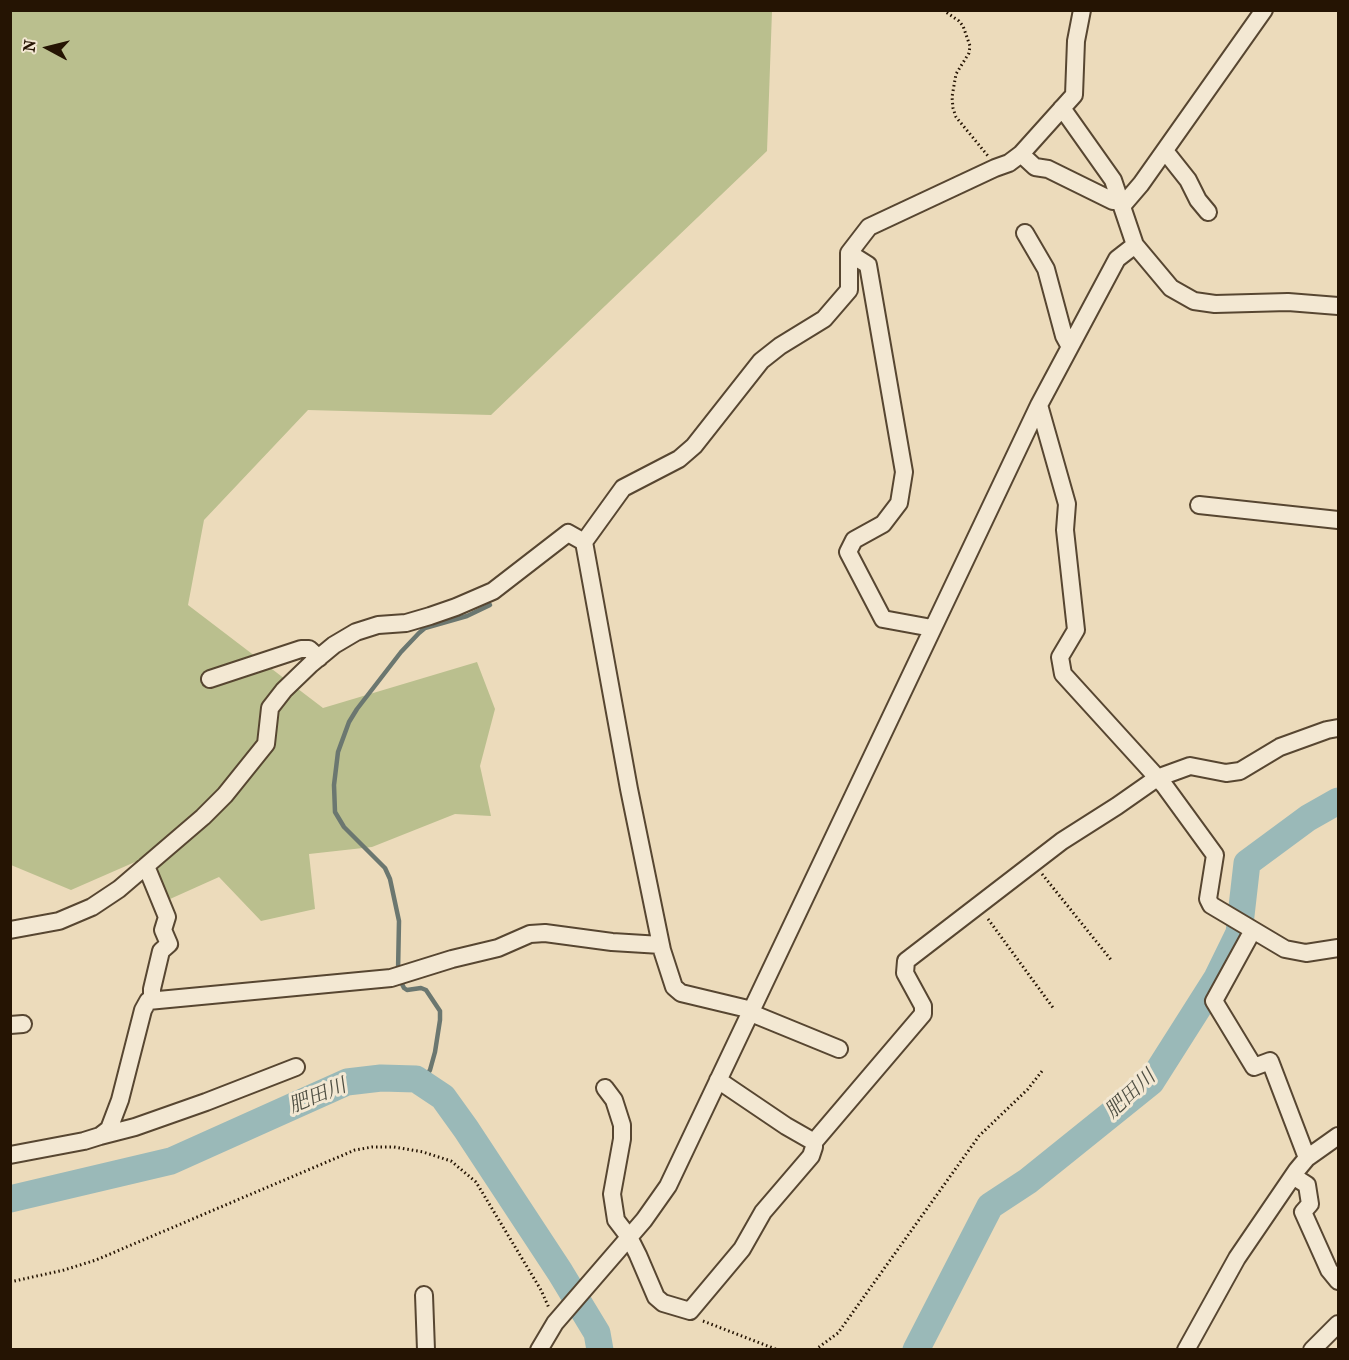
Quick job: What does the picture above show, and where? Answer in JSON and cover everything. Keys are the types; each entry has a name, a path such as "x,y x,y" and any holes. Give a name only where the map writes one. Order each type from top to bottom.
{"street":[{"path":"662,950 629,789 584,542 623,488 679,459 694,446 761,361 780,346 824,319 849,290 849,253 869,227 1010,163 1021,154 1074,95 1076,41 1082,10"},
{"path":"1021,154 1035,166 1048,169 1113,201 1122,202 1141,184 1264,10"},
{"path":"1062,108 1113,180 1135,245 1171,288 1194,301 1215,304 1288,302 1338,306"},
{"path":"1165,150 1188,180 1198,200 1208,212"},
{"path":"1025,233 1047,269 1064,336 1070,346"},
{"path":"538,1350 559,1319 629,1237 668,1186 1040,405 1117,259 1135,245"},
{"path":"849,253 868,265 904,472 899,503 883,524 854,540 848,552 883,619 932,628"},
{"path":"1040,405 1067,504 1065,530 1076,630 1060,657 1063,674 1164,785 1215,855 1208,899 1211,905 1285,949 1306,953 1338,948"},
{"path":"1199,505 1338,520"},
{"path":"10,930 59,921 92,907 119,889 204,817 266,744 270,708 284,690 315,660 356,632 378,625 406,623 430,616 493,591 568,533 584,542"},
{"path":"212,684 301,649 309,650 315,660"},
{"path":"605,1088 614,1100 622,1125 612,1205 616,1220 629,1237 656,1297 663,1303 690,1311 742,1249 763,1212 811,1156 814,1142 923,1014 923,1006 905,973 906,962 1062,841 1156,778 1190,766 1226,773 1240,771 1280,747 1338,728"},
{"path":"146,866 167,917 163,930 169,944 161,951 152,989 152,1000"},
{"path":"1252,930 1214,1001 1254,1067 1270,1061 1307,1158"},
{"path":"100,1136 108,1129 115,1116 143,1010 148,1001 392,978 452,958 498,948 530,934 545,933 612,942 661,945 675,987 681,993 751,1012 839,1048"},
{"path":"10,1155 135,1127 296,1067"},
{"path":"718,1080 814,1142"},
{"path":"1186,1350 1237,1258 1293,1176 1307,1158 1338,1136"},
{"path":"1293,1176 1307,1185 1310,1204 1303,1212 1329,1270 1338,1281"},
{"path":"424,1295 426,1350"},
{"path":"1312,1350 1338,1324"}],"path":[{"path":"942,10 963,26 969,46 969,53 956,74 952,97 956,117 985,150 995,168"},
{"path":"1033,863 1112,961"},
{"path":"978,905 1054,1009"},
{"path":"815,1350 838,1333 979,1136 1028,1089 1042,1071"},
{"path":"10,1282 96,1260 355,1150 394,1147 423,1152 451,1161 476,1182 559,1319"},
{"path":"690,1311 696,1318 777,1350"}],"green space":[{"path":"11,11 772,11 767,151 491,415 308,410 204,520 188,605 323,708 477,662 495,709 480,766 491,816 455,814 372,847 309,854 315,909 261,921 219,877 170,899 135,862 71,890 11,865"}],"waterway":[{"path":"398,972 399,921 390,879 385,868 344,827 335,812 334,785 338,752 349,722 357,709 401,652 419,633 425,628 467,616 490,605"},
{"name":"肥田川","path":"916,1350 990,1206 1028,1181 1151,1082 1217,978 1239,933 1247,863 1308,818 1338,801"},
{"path":"400,980 407,990 421,988 426,990 440,1011 435,1052 430,1070 422,1083"},
{"name":"肥田川","path":"10,1199 171,1161 347,1082 381,1078 416,1079 443,1097 466,1129 560,1272 597,1333 600,1350"}]}
